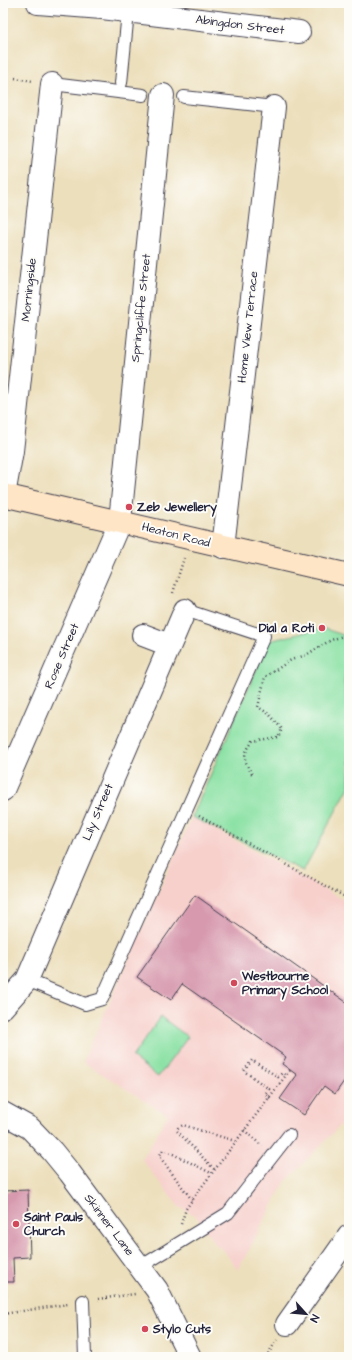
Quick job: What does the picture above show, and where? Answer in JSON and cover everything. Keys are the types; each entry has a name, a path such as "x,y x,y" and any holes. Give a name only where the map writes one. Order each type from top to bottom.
{"street":[{"name":"Abingdon Street","path":"38,3 299,32"},
{"name":"Morningside","path":"4,495 12,451 52,84"},
{"name":"Springcliffe Street","path":"120,521 153,95"},
{"name":"Home View Terrace","path":"223,547 274,107"},
{"name":"Heaton Road","path":"4,495 120,521 223,547 349,574"},
{"name":"Rose Street","path":"3,790 120,521"},
{"name":"Lily Street","path":"3,1007 27,980 185,610"},
{"path":"143,635 169,645"},
{"name":"Skinner Lane","path":"3,1112 30,1128 52,1151 158,1290 191,1357"},
{"path":"287,1324 349,1236"}],"lane":[{"path":"121,83 128,12"},
{"path":"52,84 153,95"},
{"path":"184,98 274,107"},
{"path":"27,980 85,1004 102,999 264,636 185,610"},
{"path":"140,1267 228,1213 289,1135"},
{"path":"83,1301 85,1357"}],"path":[{"path":"176,584 191,538"},
{"path":"252,774 245,762 245,752 253,741 278,737 282,729 269,714 258,707 265,677 291,660 306,655 331,640 346,635"},
{"path":"186,810 349,898"},
{"path":"270,1098 265,1094 269,1089 244,1071 252,1060 278,1078 282,1072 286,1076"},
{"path":"211,1173 167,1150 163,1150 160,1155 162,1160 193,1198 290,1070"},
{"path":"214,1169 177,1131 178,1128 183,1125 235,1142"},
{"path":"244,1130 256,1141"}],"shaded area":[{"name":"Westbourne Primary School","path":"192,817 349,903 349,1116 285,1182 238,1270 224,1251 214,1243 196,1216 179,1207 142,1160 168,1115 83,1062"}],"green space":[{"path":"322,628 349,637 344,683 349,722 349,787 303,871 192,817 269,641"},
{"path":"161,1017 188,1037 158,1077 132,1057"}],"building":[{"path":"195,895 349,1004 349,1074 335,1094 324,1086 304,1115 280,1099 297,1075 282,1064 286,1057 182,984 171,1000 137,977"},
{"name":"Saint Pauls Church","path":"28,1190 30,1257 13,1258 14,1282 3,1282 3,1191"},
{"path":"4,1287 5,1299 3,1299"}],"place":[{"name":"Zeb Jewellery","path":"129,507"},
{"name":"Dial a Roti","path":"322,628"},
{"name":"Westbourne Primary School","path":"234,983"},
{"name":"Saint Pauls Church","path":"16,1224"},
{"name":"Stylo Cuts","path":"145,1329"}]}
